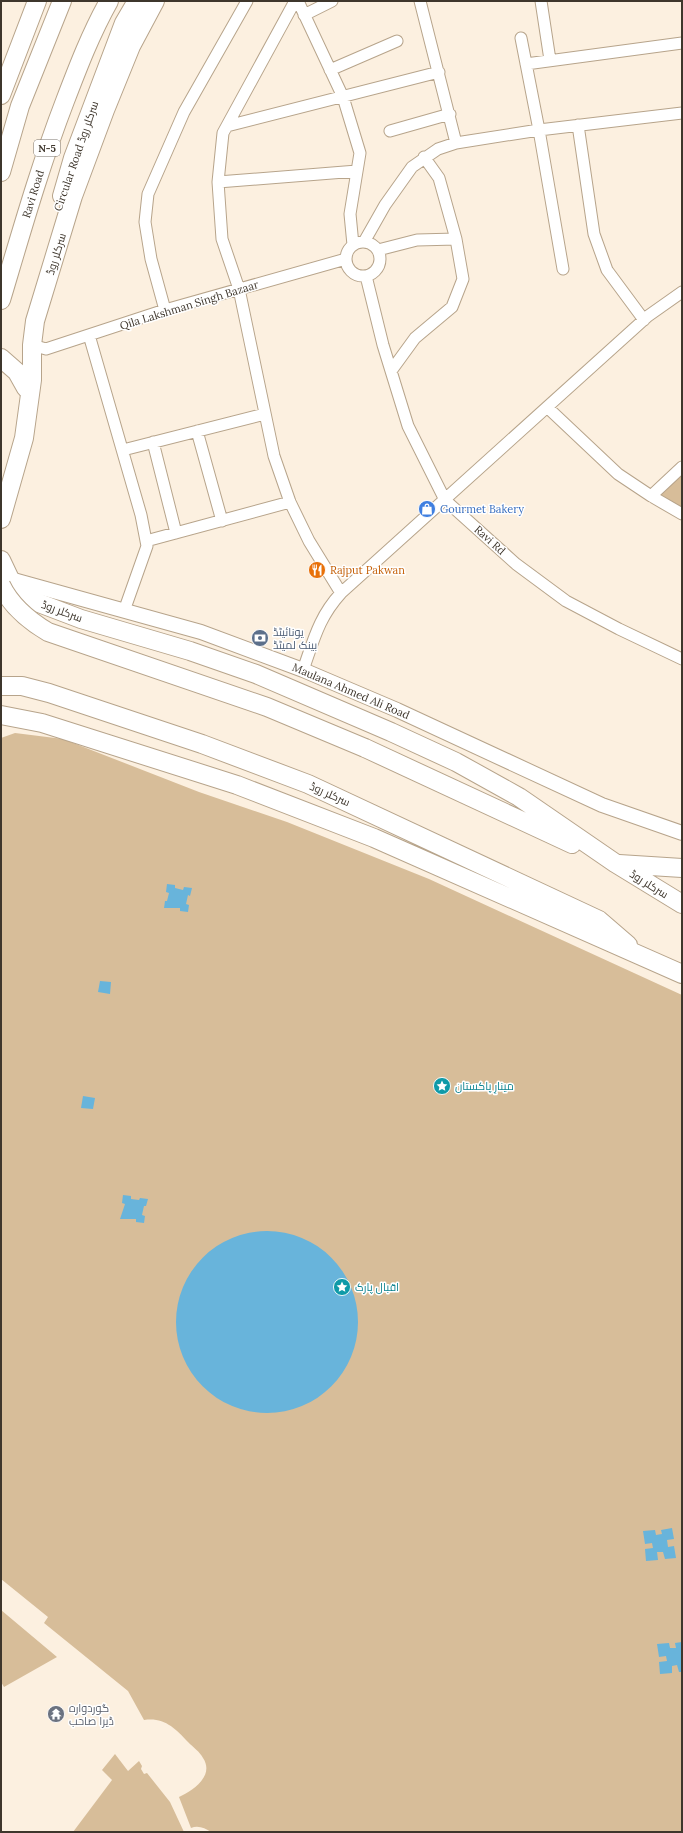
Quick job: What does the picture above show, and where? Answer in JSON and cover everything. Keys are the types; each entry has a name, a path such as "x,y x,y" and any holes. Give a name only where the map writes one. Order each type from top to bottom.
{"main road":[{"path":"1,95 37,1"},
{"path":"1,172 20,106 62,1"},
{"name":"Ravi Road","path":"1,300 46,152 74,76 98,20 109,1"},
{"name":"Circular Road سرکلر روڈ","path":"1,485 22,419 26,388 28,340 34,299 52,231 73,158 124,23 137,1"},
{"name":"سرکلر روڈ","path":"1,519 24,438 32,380 32,345 36,321 74,196 105,110 131,46 155,1"},
{"path":"1,358 17,372 26,388"},
{"name":"سرکلر روڈ","path":"1,560 4,583 13,604 24,615 48,632 267,707 365,748 615,863"},
{"name":"سرکلر روڈ","path":"4,583 31,600 81,619 190,651 256,674 391,732 456,762 519,797 615,863 682,904"},
{"name":"سرکلر روڈ","path":"1,686 22,686 49,693 202,744 308,784 599,920 638,954"},
{"name":"سرکلر روڈ","path":"1,715 42,723 237,785 374,838 682,974"},
{"path":"615,863 682,868"}],"street":[{"path":"165,310 151,259 146,229 145,222 148,194 184,112 247,1"},
{"path":"295,1 223,133 218,182 222,239 239,288 274,456 290,502 309,541 341,592"},
{"path":"298,1 343,96 360,153 350,214 359,243"},
{"path":"304,15 332,1"},
{"path":"420,1 450,114 456,143"},
{"path":"541,1 550,60"},
{"path":"521,38 539,130 563,269"},
{"path":"330,70 397,41"},
{"path":"526,64 682,43"},
{"path":"227,126 438,72"},
{"path":"359,243 374,246 378,250 381,261 376,271 366,276 354,274 347,265 346,259 350,249 359,243 412,167 438,149 456,143 539,130 682,113"},
{"path":"390,131 450,114"},
{"path":"578,125 594,234 607,270 644,320"},
{"path":"391,371 415,338 452,307 463,279 456,239 439,178 424,158"},
{"path":"218,182 357,171"},
{"path":"378,250 417,240 456,239"},
{"name":"Qila Lakshman Singh Bazaar","path":"32,345 46,349 165,310 346,259"},
{"name":"Ravi Rd","path":"366,276 391,371 408,426 445,500 516,564 566,600 619,630 682,658"},
{"path":"303,670 319,624 331,604 341,592 548,408 644,320 682,292"},
{"path":"89,335 142,515 146,541 146,546 124,611"},
{"path":"548,408 618,474 682,514"},
{"path":"123,450 265,414"},
{"path":"197,431 222,520"},
{"path":"153,442 176,533"},
{"path":"651,496 682,467"},
{"path":"146,541 290,502"},
{"name":"Maulana Ahmed Ali Road","path":"4,583 124,611 201,632 303,670 397,710 602,805 682,832"},
{"path":"456,762 466,742"}],"shaded area":[{"path":"682,474 682,509 658,496"},
{"name":"اقبال پارک","path":"15,733 63,739 199,792 287,822 429,879 682,995 682,1832 211,1832 201,1827 191,1828 179,1797 195,1787 204,1777 206,1765 200,1754 174,1728 157,1720 144,1720 128,1691 44,1623 48,1617 1,1579 1,738"},
{"path":"1,1610 57,1657 4,1687 1,1682"},
{"path":"115,1754 128,1771 139,1761 144,1774 147,1773 170,1802 184,1832 73,1832 112,1780 102,1770"}],"water":[{"path":"167,884 175,885 175,888 183,890 184,887 192,888 190,896 188,895 186,904 189,905 188,912 180,911 180,908 164,908 165,901 167,901 169,893 166,892"},
{"path":"100,981 111,982 110,994 98,992"},
{"path":"83,1096 95,1098 93,1109 81,1108"},
{"path":"123,1195 131,1196 131,1199 148,1199 146,1206 144,1206 142,1215 145,1216 144,1223 136,1222 136,1219 120,1219 125,1204 122,1203"},
{"path":"258,1231 276,1231 302,1238 318,1246 337,1264 343,1271 351,1287 358,1313 358,1331 351,1357 343,1373 325,1392 318,1398 293,1409 276,1413 258,1413 232,1406 216,1398 191,1373 183,1357 178,1340 176,1331 176,1313 183,1287 191,1271 216,1246 232,1238 249,1233"},
{"path":"672,1528 674,1539 667,1540 668,1547 674,1546 676,1558 665,1559 663,1552 657,1552 658,1560 646,1561 645,1549 653,1548 652,1543 645,1544 643,1531 655,1530 656,1535 662,1534 661,1530"},
{"path":"682,1642 682,1672 679,1672 677,1665 672,1666 672,1673 660,1674 659,1662 667,1661 666,1656 659,1657 657,1644 669,1643 670,1648 676,1648 675,1643"}],"place":[{"name":"Gourmet Bakery","path":"427,509"},
{"name":"Rajput Pakwan","path":"317,570"},
{"name":"یونائیٹڈ بینک لمیٹڈ","path":"260,638"},
{"name":"مینارِ پاکستان","path":"442,1086"},
{"name":"اقبال پارک","path":"342,1287"},
{"name":"گوردوارہ ڈیرا صاحب","path":"56,1714"}]}
